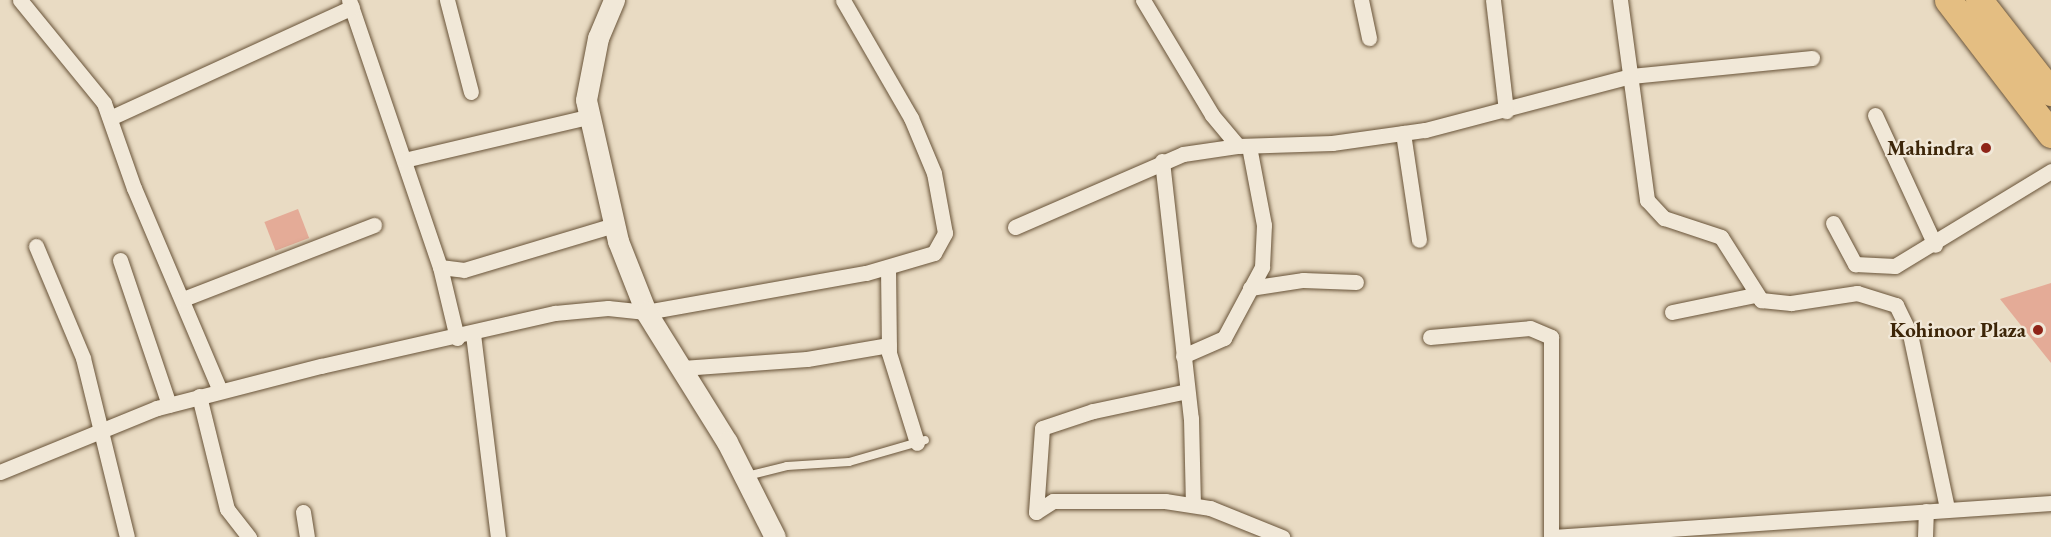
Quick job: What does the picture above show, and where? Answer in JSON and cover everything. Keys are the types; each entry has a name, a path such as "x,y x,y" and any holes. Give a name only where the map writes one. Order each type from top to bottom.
{"highway":[{"path":"1948,0 2051,134"},
{"path":"1979,0 2051,92"}],"street":[{"path":"20,0 85,73 110,118 134,188 183,299 220,391"},
{"path":"447,0 471,92"},
{"path":"614,0 590,70 588,117 614,225 646,312 746,477 776,537"},
{"path":"0,472 103,427 220,391 581,309 646,312 888,268 934,253 943,244 944,218 934,173 911,118 843,0"},
{"path":"1143,0 1212,115 1243,146 1265,240 1262,267 1224,338 1183,356"},
{"path":"1361,0 1369,38"},
{"path":"1493,0 1506,111"},
{"path":"1620,0 1647,200 1664,218 1721,237 1755,295"},
{"path":"110,118 351,4 440,267 457,338"},
{"path":"1015,227 1162,161 1243,146 1403,133 1506,111 1631,76 1812,58"},
{"path":"1875,115 1935,245"},
{"path":"404,160 588,117"},
{"path":"1403,133 1419,240"},
{"path":"1162,161 1187,391 1193,505"},
{"path":"1833,223 1849,256 1865,268 1895,266 1935,245 2051,171"},
{"path":"183,299 374,225"},
{"path":"440,267 464,270 614,225"},
{"path":"36,246 72,328 103,427 127,537"},
{"path":"120,260 169,405"},
{"path":"888,268 889,345 921,442"},
{"path":"1250,288 1303,279 1356,282"},
{"path":"1672,312 1755,295 1791,303 1871,293 1896,304 1910,334 1947,508"},
{"path":"1430,337 1530,328 1551,337 1552,537 1947,508 2051,503"},
{"path":"474,334 498,537"},
{"path":"682,368 797,361 889,345"},
{"path":"1187,391 1084,413 1042,428 1036,512 1067,500 1193,505 1281,537"},
{"path":"199,396 227,509 249,537"},
{"path":"1925,537 1926,511"},
{"path":"303,512 307,537"}],"lane":[{"path":"746,477 787,466 849,462 921,442"}],"building":[{"path":"298,209 309,238 276,251 264,222"},
{"name":"Kohinoor Plaza","path":"2051,283 2051,363 2000,299"}],"place":[{"name":"Mahindra","path":"1986,148"},
{"name":"Kohinoor Plaza","path":"2038,330"}]}
